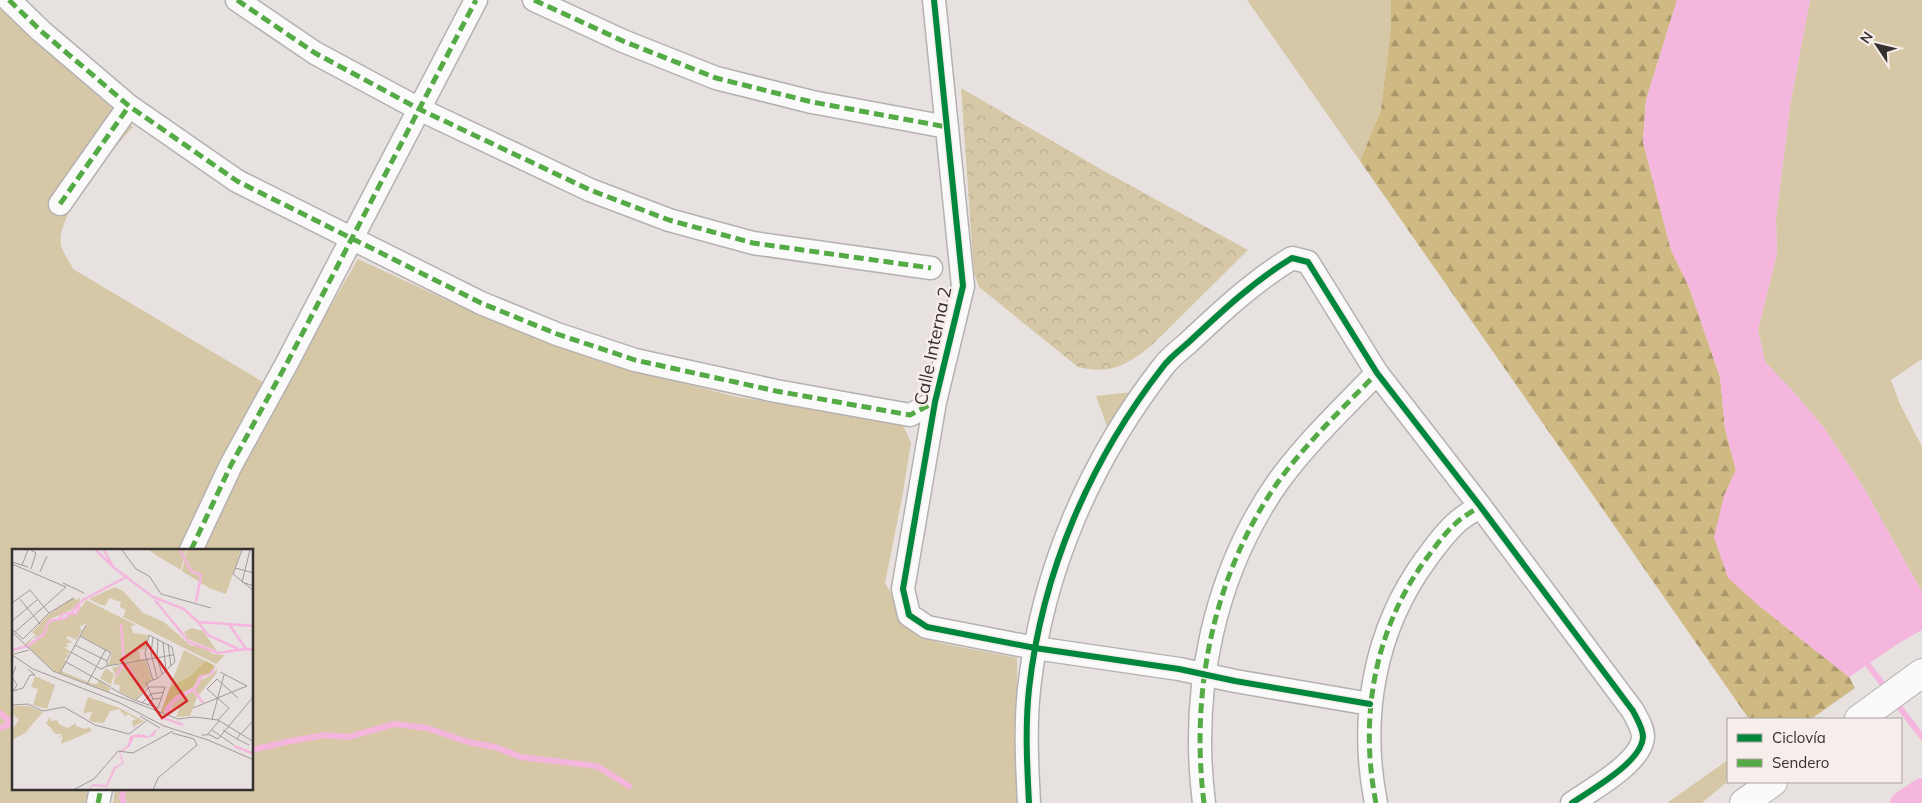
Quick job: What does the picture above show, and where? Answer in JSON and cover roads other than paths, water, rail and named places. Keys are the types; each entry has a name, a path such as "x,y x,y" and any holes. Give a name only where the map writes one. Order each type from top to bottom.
{"street":[{"path":"9,0 40,31 129,106 238,181 481,303 557,334 635,360 776,391 910,414 936,402"},
{"path":"237,0 315,53 419,109 590,190 669,220 753,242 931,268"},
{"path":"191,549 231,465 287,363 476,0"},
{"path":"534,0 623,41 716,78 812,102 947,127"},
{"name":"Calle Interna 2","path":"934,0 963,286 936,402 903,589 909,615 927,627 1036,648"},
{"path":"60,204 129,106"},
{"path":"1029,803 1026,751 1029,691 1041,617 1059,556 1084,495 1099,464 1163,366 1250,288 1292,258 1308,262 1377,373 1480,506 1633,711 1640,724 1643,738 1638,750 1624,768 1572,803"},
{"path":"1204,803 1199,729 1209,646 1223,592 1239,553 1261,510 1278,483 1307,446 1377,373"},
{"path":"1376,803 1370,764 1370,704 1379,656 1387,630 1400,600 1415,573 1456,523 1480,506"},
{"path":"1036,648 1179,669 1204,676 1370,704"},
{"path":"1863,717 1922,673"},
{"path":"1744,803 1772,783"},
{"path":"98,803 101,790"}],"waterway":[{"path":"1863,658 1887,690"},
{"path":"1894,700 1922,737"},
{"path":"0,713 12,723"},
{"path":"0,728 12,723"},
{"path":"254,750 325,735 348,737 395,724 427,728 468,742 495,747 521,757 597,766 629,786"},
{"path":"1901,803 1922,789"},
{"path":"123,790 122,798 124,803"}]}
